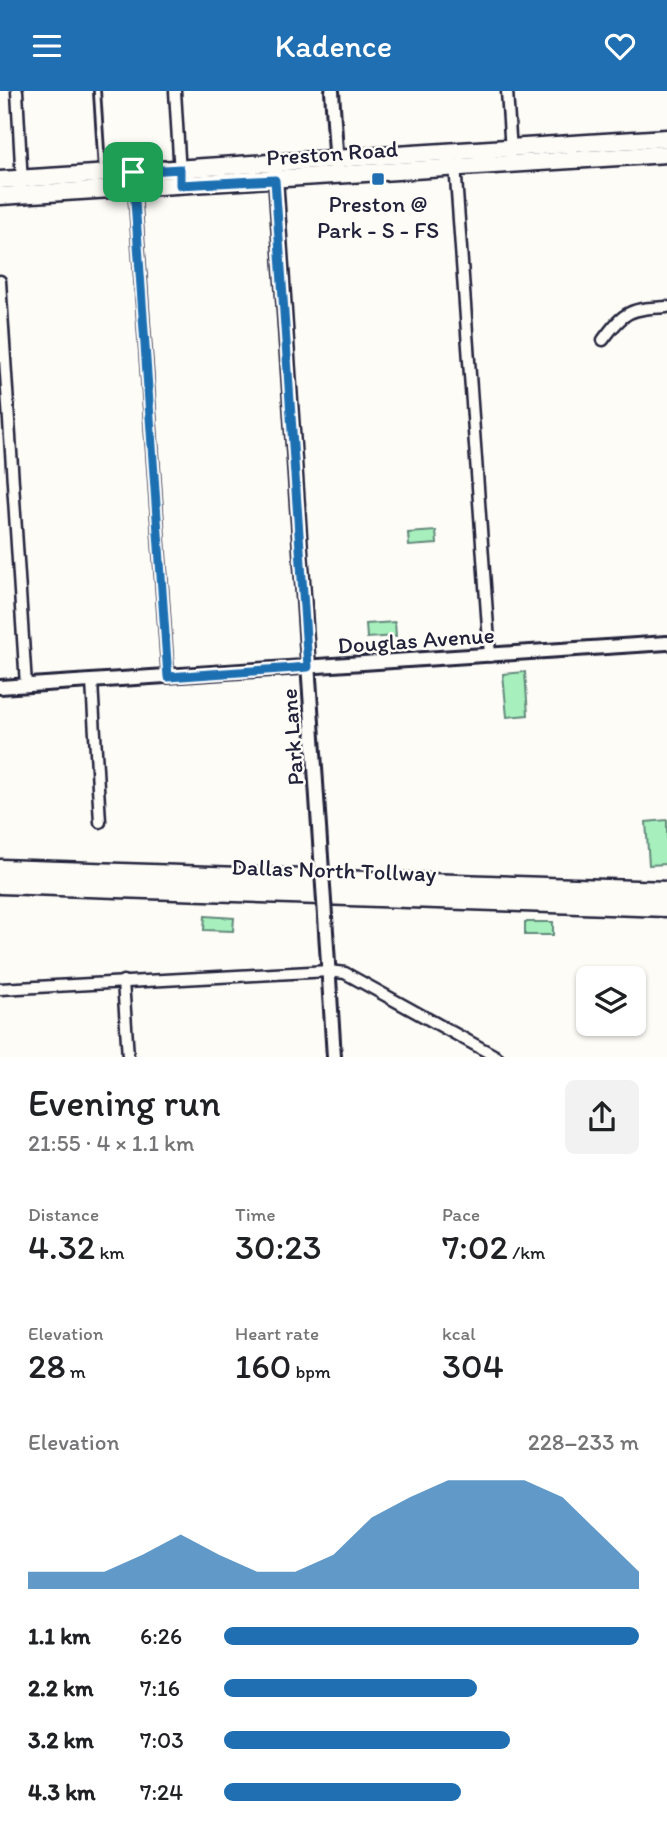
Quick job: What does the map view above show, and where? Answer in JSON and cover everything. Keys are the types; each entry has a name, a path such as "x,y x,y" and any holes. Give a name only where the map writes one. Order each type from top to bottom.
{"highway":[{"name":"Dallas North Tollway","path":"0,869 667,891"},
{"name":"Dallas North Tollway","path":"0,884 667,907"}],"main road":[{"name":"Preston Road","path":"0,180 22,187 180,177 274,163 337,167 455,160 667,138"},
{"name":"Preston Road","path":"512,156 667,154"},
{"name":"Preston Road","path":"180,177 275,180 337,167"},
{"name":"Preston Road","path":"0,196 22,187 103,173 134,180"}],"street":[{"path":"17,91 22,187"},
{"path":"175,91 180,177"},
{"path":"332,91 337,167"},
{"path":"507,91 512,156"},
{"path":"455,160 490,656"},
{"name":"Park Lane","path":"274,163 334,1057"},
{"path":"134,180 168,677"},
{"path":"0,281 26,685"},
{"path":"603,340 625,314 638,309 667,307"},
{"name":"Douglas Avenue","path":"0,687 667,643"},
{"path":"92,682 100,822"},
{"path":"0,989 329,971 345,973 497,1057"},
{"path":"123,981 128,1057"}],"lane":[{"path":"97,91 103,173"}],"green space":[{"path":"436,531 437,544 409,546 408,533"},
{"path":"395,622 396,636 367,638 366,624"},
{"path":"525,672 528,715 507,717 503,674"},
{"path":"667,820 667,864 649,865 646,822"},
{"path":"205,916 234,918 233,931 204,930"},
{"path":"525,922 553,922 553,935 525,935"}],"place":[{"name":"Preston @ Park - S - FS","path":"378,179"}],"route":[{"path":"180,169 180,185 275,180 308,667 168,677 133,172 180,169"}]}
